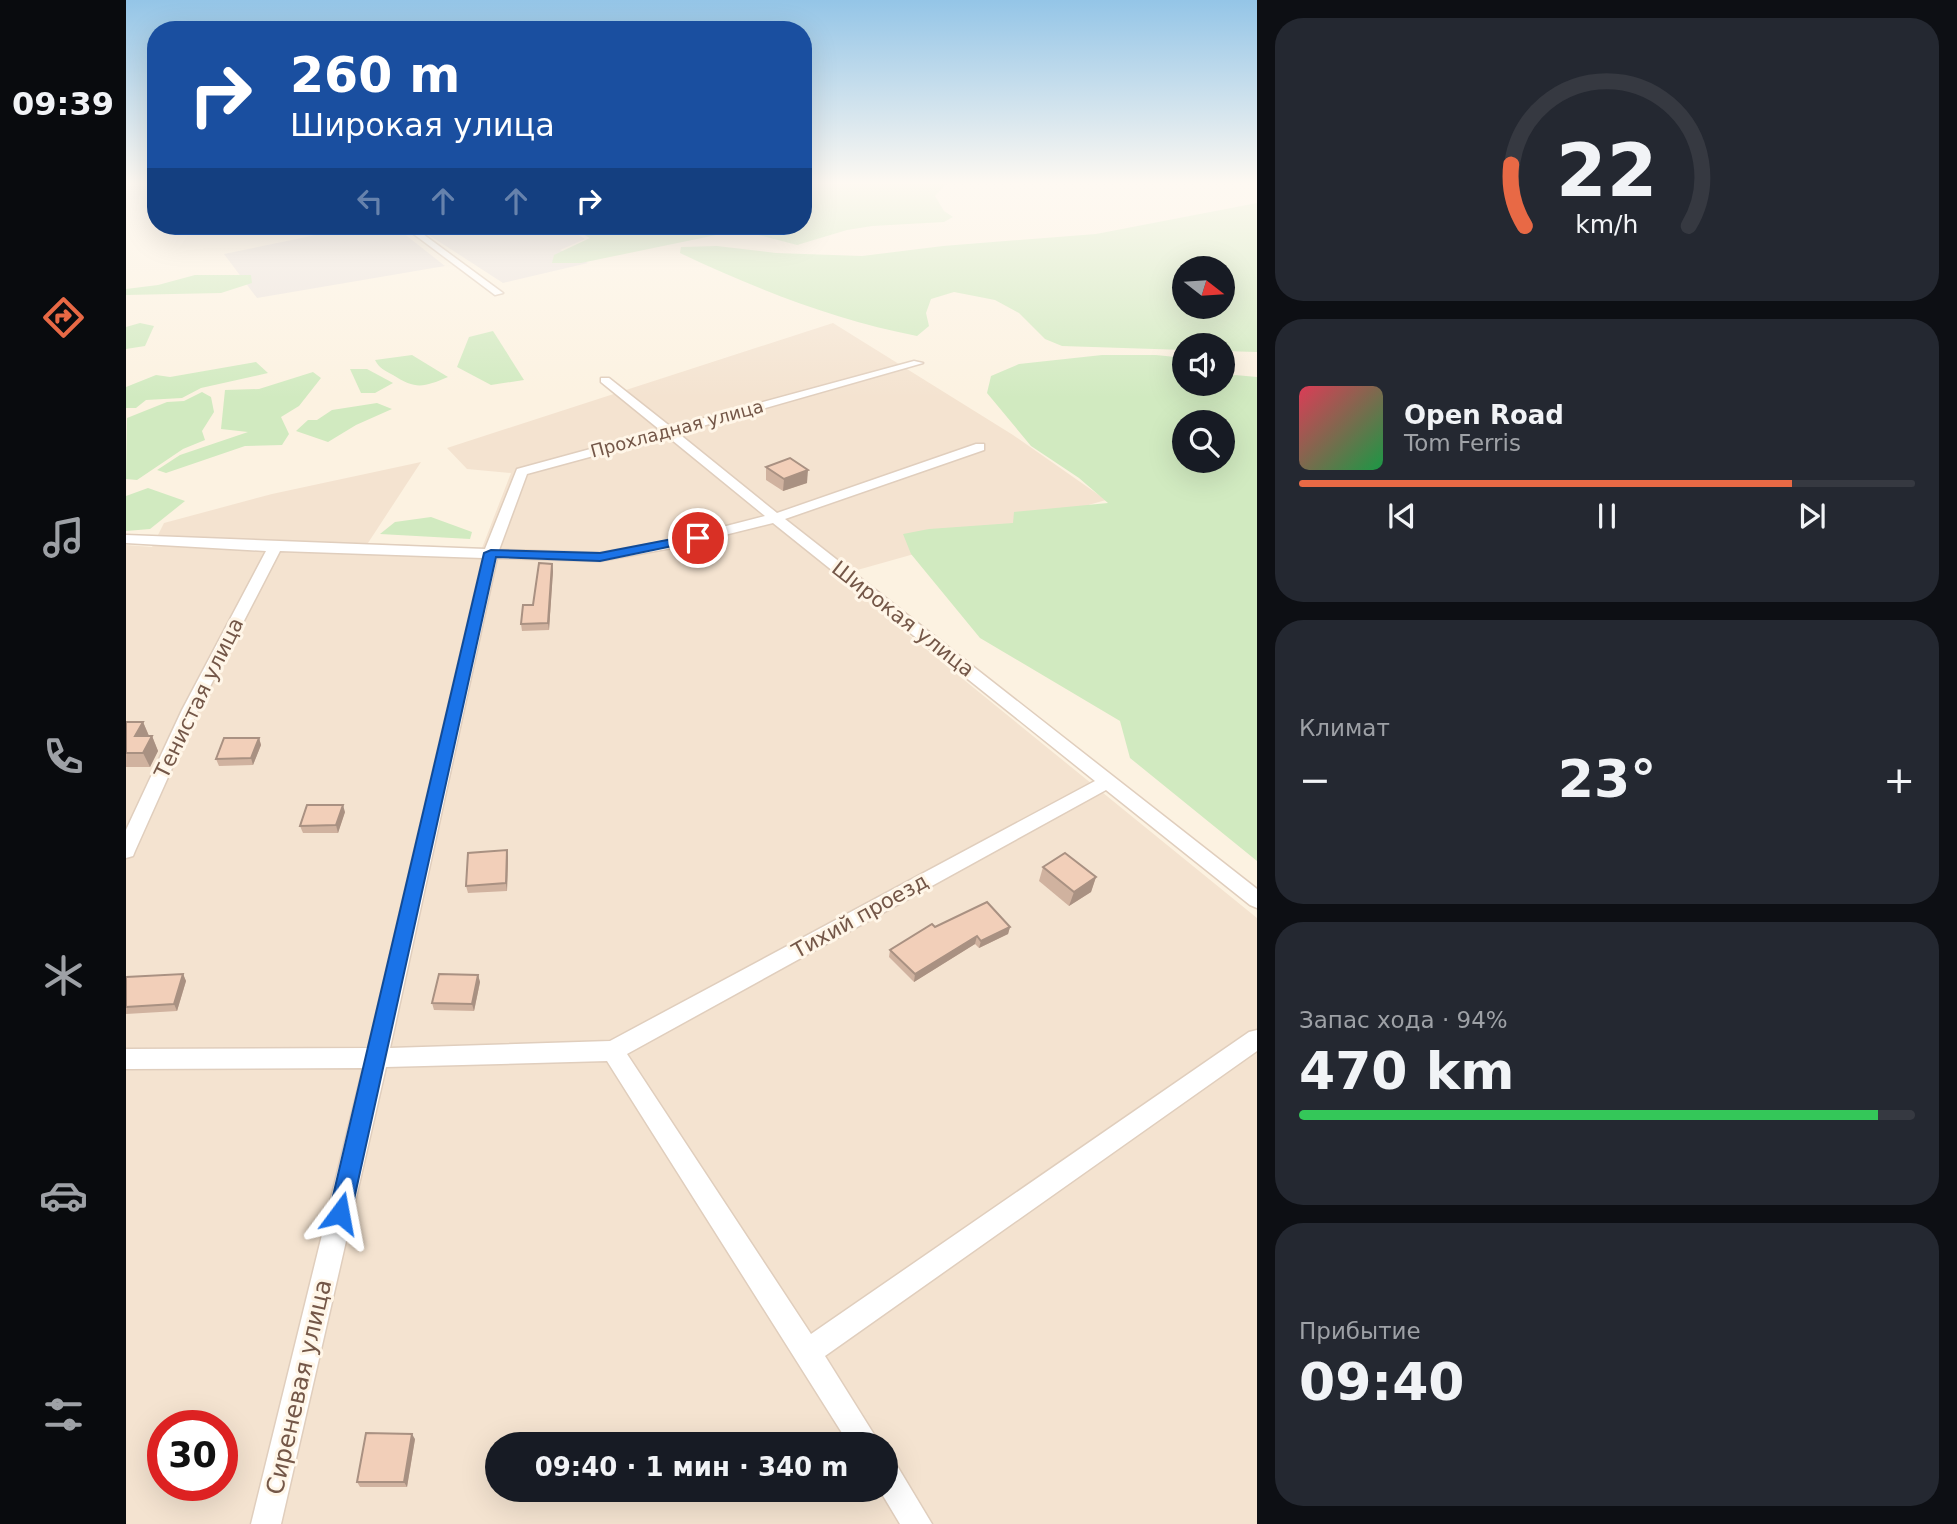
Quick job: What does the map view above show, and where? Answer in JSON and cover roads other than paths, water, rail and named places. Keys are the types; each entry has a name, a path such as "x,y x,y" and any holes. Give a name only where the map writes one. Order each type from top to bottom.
{"street":[{"path":"447,255 498,293"},
{"name":"Прохладная улица","path":"491,553 522,472 918,363"},
{"name":"Широкая улица","path":"605,380 1257,900"},
{"path":"126,539 275,547 600,557 672,544 775,517 980,447"},
{"name":"Тенистая улица","path":"126,851 190,710 275,547"},
{"name":"Сиреневая улица","path":"266,1524 377,1058 491,553"},
{"name":"Тихий проезд","path":"613,1051 1107,782"},
{"path":"808,1352 1257,1039"},
{"path":"126,1059 377,1058 613,1051 858,1432"},
{"path":"898,1494 917,1524"}]}
